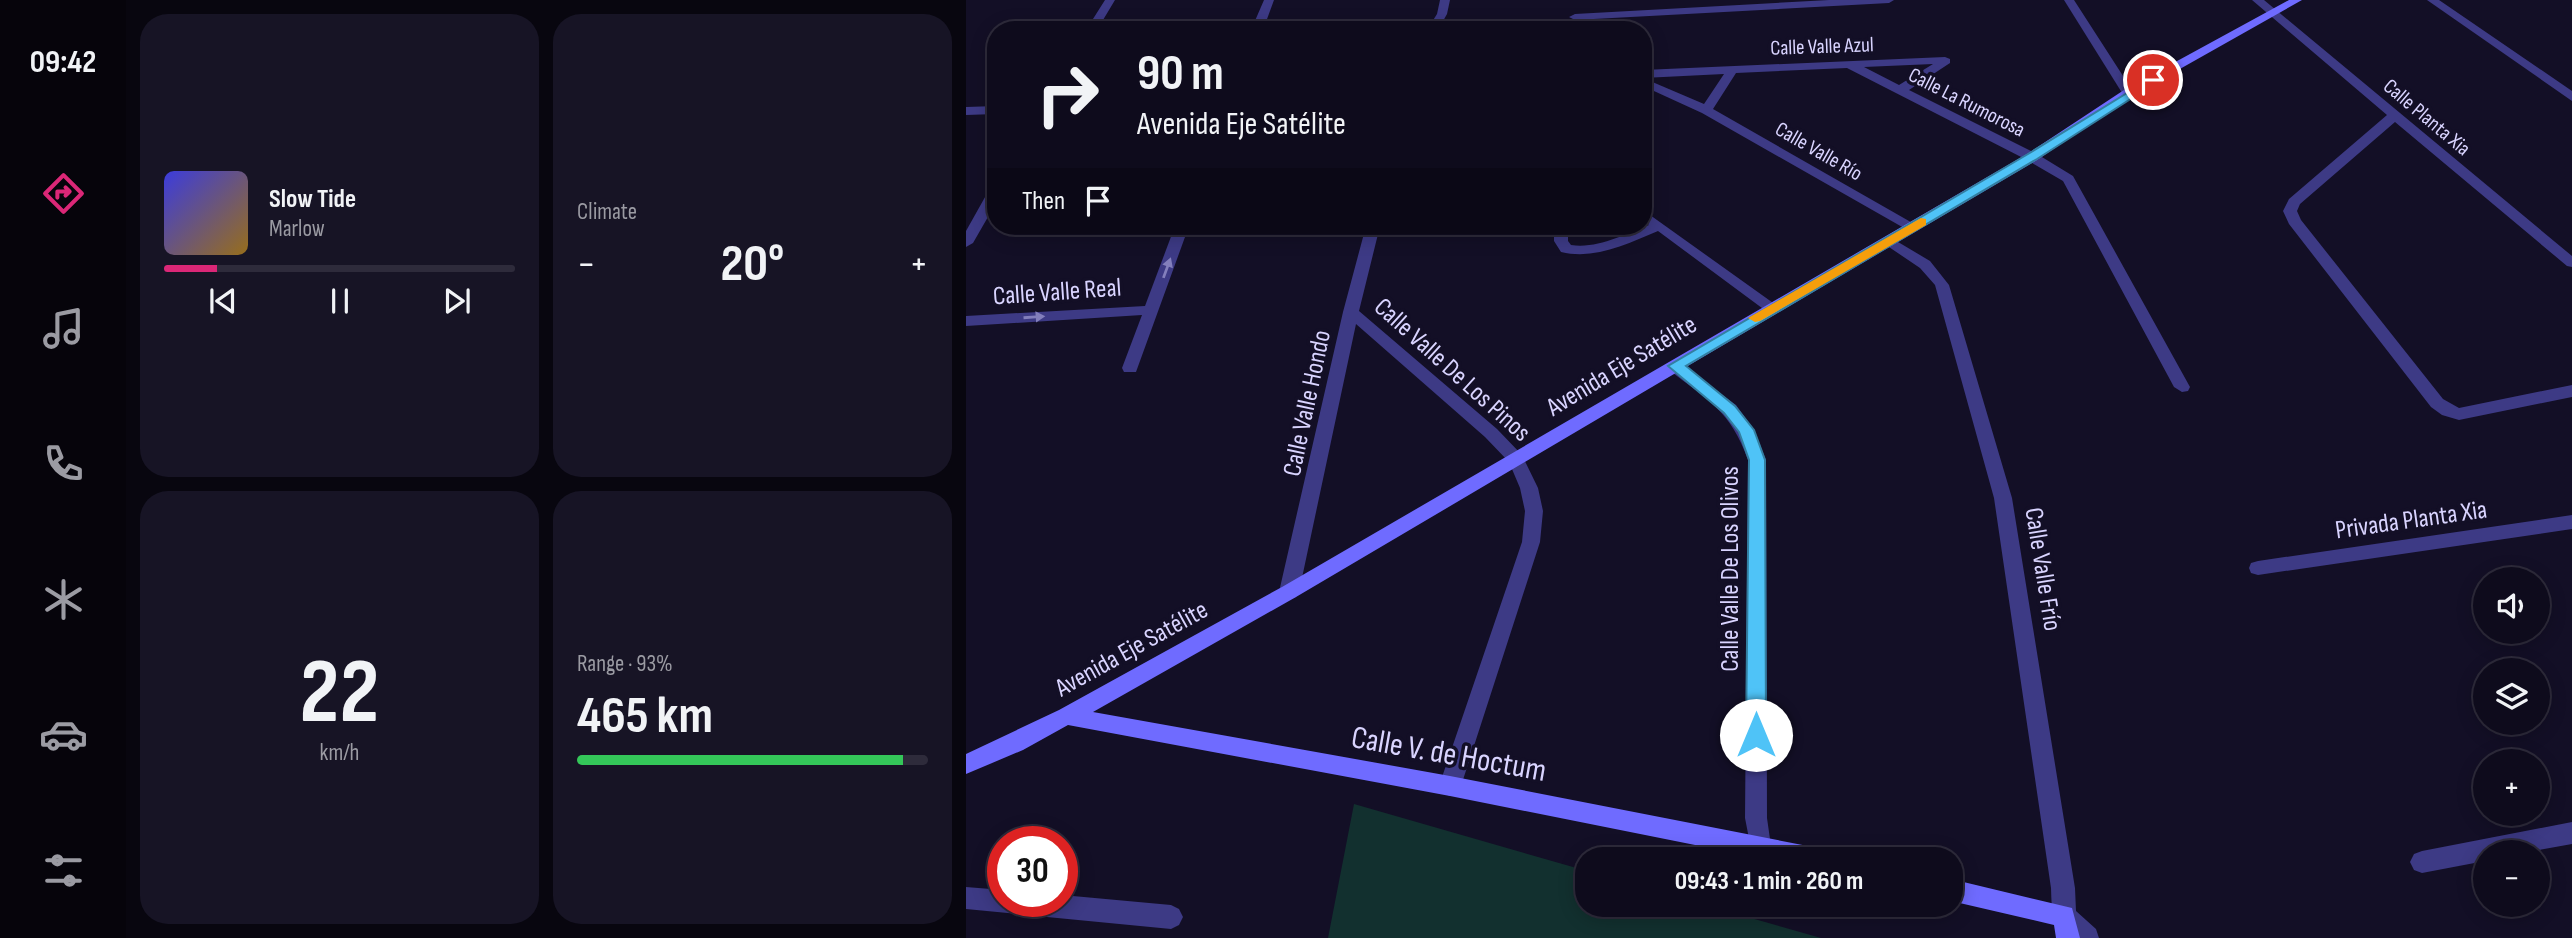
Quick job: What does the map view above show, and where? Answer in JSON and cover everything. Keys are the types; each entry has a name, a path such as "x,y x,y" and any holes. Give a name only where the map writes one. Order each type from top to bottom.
{"street":[{"path":"1097,21 1110,0"},
{"path":"1261,21 1269,0"},
{"path":"1438,21 1445,0"},
{"path":"1615,0 1615,16"},
{"path":"1663,0 1664,14"},
{"path":"1575,17 1664,14 1753,4 1889,0"},
{"path":"2069,0 2129,93"},
{"name":"Calle Planta Xia","path":"2257,0 2572,263"},
{"name":"Avenida Eje Satélite","path":"966,764 1015,743 1066,716 1289,592 2032,157 2129,93 2297,0"},
{"path":"2432,0 2572,97"},
{"name":"Calle Valle Azul","path":"1652,73 1846,63 1946,62 1900,90"},
{"name":"Calle La Rumorosa","path":"1846,63 2032,157 2068,179 2182,387"},
{"path":"1706,110 1734,68"},
{"name":"Calle Valle Río","path":"1652,85 1706,110 1911,228"},
{"path":"966,111 987,110"},
{"path":"2395,115 2294,202 2290,211 2294,222 2437,403 2448,411 2459,414 2572,391"},
{"path":"966,243 987,206"},
{"path":"1652,221 1771,308"},
{"path":"1652,228 1659,226"},
{"path":"1130,368 1179,235"},
{"name":"Calle Valle Hondo","path":"1289,592 1350,312 1371,235"},
{"path":"1561,235 1561,242 1566,249 1576,252 1589,251 1634,235"},
{"name":"Calle Valle Frío","path":"1888,240 1920,259 1934,272 1942,285 2003,498 2063,888 2066,927"},
{"name":"Calle Valle Real","path":"966,321 1151,310"},
{"name":"Calle Valle De Los Pinos","path":"1350,312 1491,433 1516,459 1529,488 1534,511 1531,542 1450,786"},
{"name":"Calle Valle De Los Olivos","path":"1675,366 1730,409 1746,430 1757,460 1756,818 1760,846"},
{"name":"Privada Planta Xia","path":"2259,568 2572,522"},
{"name":"Calle V. de Hoctum","path":"1066,716 1764,847"},
{"path":"2422,862 2572,834"},
{"path":"1963,894 2066,927 2087,938"},
{"path":"966,898 1171,916"}],"green space":[{"path":"1354,804 1575,868 1575,917 1747,917 1821,938 1328,938"}],"slow traffic":[{"path":"1755,318 1921,222"}],"route":[{"path":"1756,735 1757,460 1746,430 1730,409 1675,366 2032,157 2153,80"}]}
